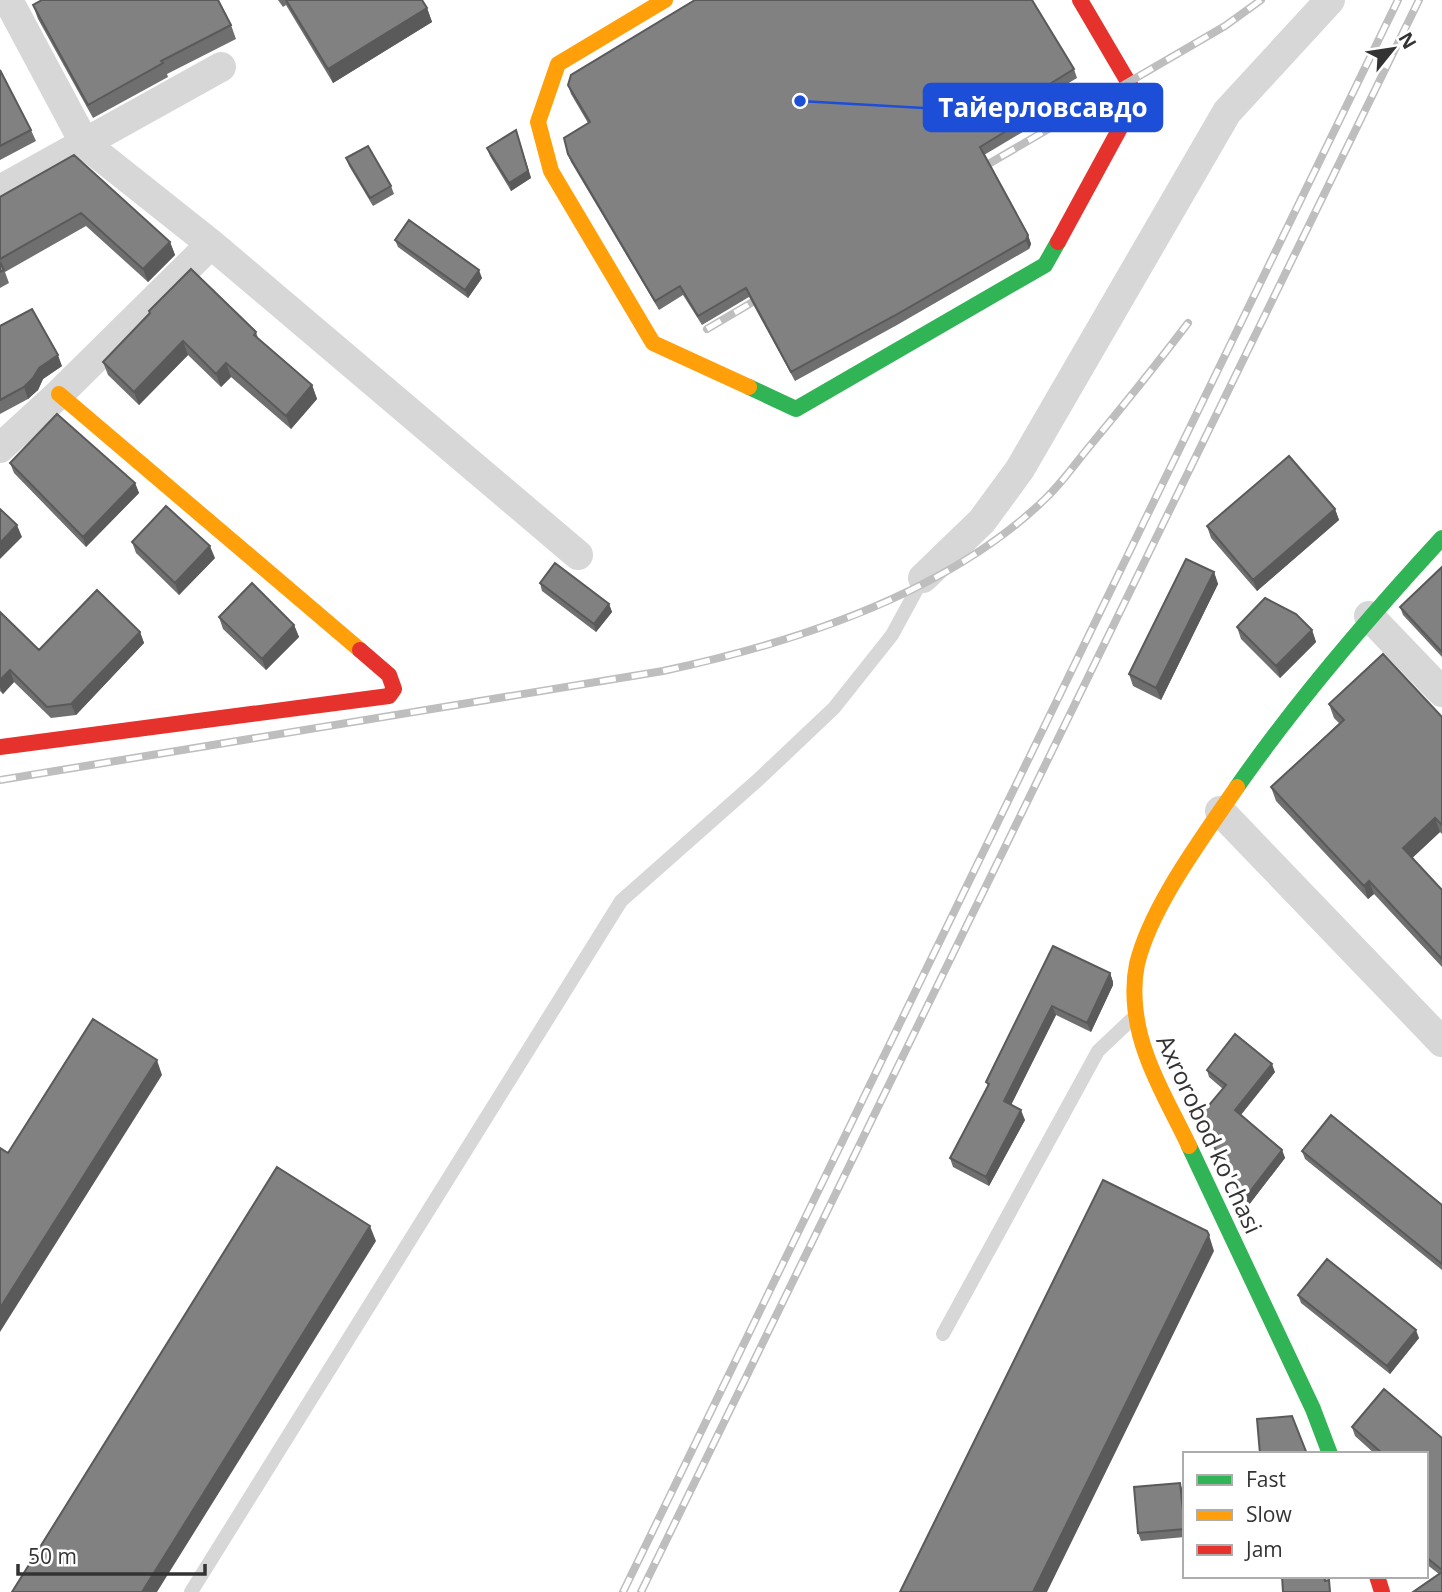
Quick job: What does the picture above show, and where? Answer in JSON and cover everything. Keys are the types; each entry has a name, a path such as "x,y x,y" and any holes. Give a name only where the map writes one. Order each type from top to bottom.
{"street":[{"path":"8,0 85,144 211,244 578,555"},
{"path":"664,0 558,64 538,122 551,171 653,343 796,409 1045,265 1137,97 1080,0"},
{"path":"923,578 982,520 1020,469 1227,112 1330,0"},
{"path":"0,190 221,67"},
{"path":"0,448 59,394 211,244"},
{"path":"0,747 379,699 389,696 394,689 389,675 59,394"},
{"name":"Axrorobod ko'chasi","path":"1329,1452 1313,1409 1146,1055 1136,1015 1137,967 1157,913 1220,811 1369,616 1442,538"},
{"path":"1369,616 1442,692"},
{"path":"1220,811 1442,1042"}],"lane":[{"path":"191,1592 621,901 759,779 834,708 892,635 923,578"},
{"path":"943,1334 1098,1051 1136,1015"}],"building":[{"path":"42,0 218,0 231,25 161,61 163,63 88,105 33,5"},
{"path":"286,0 422,0 427,8 328,69"},
{"path":"695,0 1032,0 1074,69 1035,93 1044,108 980,147 1028,235 1026,240 791,372 746,288 698,316 680,286 655,301 568,154 564,138 590,122 568,85 571,75"},
{"path":"0,70 31,130 0,146"},
{"path":"516,130 528,171 509,183 487,148"},
{"path":"368,146 391,186 370,198 346,158"},
{"path":"74,155 170,242 143,269 81,213 0,259 0,197"},
{"path":"409,220 479,270 465,290 395,240"},
{"path":"191,269 256,332 254,335 312,385 286,416 226,363 216,374 183,341 134,392 103,362"},
{"path":"32,309 58,355 39,368 24,387 0,400 0,326"},
{"path":"57,414 135,483 83,537 10,463"},
{"path":"1289,456 1335,509 1253,580 1207,526"},
{"path":"166,506 210,546 175,583 132,542"},
{"path":"0,509 17,525 0,543"},
{"path":"1186,559 1214,572 1156,688 1129,674"},
{"path":"555,563 609,604 594,624 540,583"},
{"path":"1442,567 1442,652 1400,607"},
{"path":"252,583 294,625 262,659 219,617"},
{"path":"97,590 140,632 71,704 47,707 10,670 0,680 0,612 39,650"},
{"path":"1265,598 1296,614 1312,630 1276,666 1237,627"},
{"path":"1383,654 1442,717 1442,825 1435,818 1403,848 1442,890 1442,959 1369,881 1364,886 1271,787 1344,720 1329,704"},
{"path":"1053,946 1110,973 1087,1023 1052,1006 1004,1101 1021,1110 986,1177 950,1158 989,1084 986,1082"},
{"path":"93,1019 157,1060 0,1308 0,1148 8,1153"},
{"path":"1235,1034 1272,1064 1235,1110 1282,1150 1245,1198 1234,1188 1230,1180 1231,1174 1225,1170 1200,1116 1226,1085 1207,1070"},
{"path":"1331,1115 1442,1205 1442,1264 1302,1151"},
{"path":"277,1167 370,1226 142,1592 12,1592"},
{"path":"1103,1180 1207,1231 1209,1235 1033,1592 900,1592"},
{"path":"1327,1259 1416,1330 1387,1366 1298,1295"},
{"path":"1384,1389 1442,1438 1442,1570 1428,1559 1428,1452 1381,1452 1352,1427"},
{"path":"1292,1416 1306,1452 1260,1452 1257,1419"},
{"path":"1180,1483 1183,1529 1138,1533 1134,1487"},
{"path":"1442,1572 1442,1592 1413,1592"},
{"path":"1282,1578 1329,1580 1330,1592 1283,1592"}],"railway":[{"path":"973,173 1225,26 1261,0"},
{"path":"623,1592 1398,0"},
{"path":"641,1592 1419,0"},
{"path":"707,329 768,293"},
{"path":"0,780 663,671 764,646 866,610 916,588 962,562 1006,533 1045,499 1188,323"}],"traffic: fast":[{"path":"749,387 796,409 1045,265 1058,242"},
{"path":"1237,787 1335,659 1442,538"},
{"path":"1189,1146 1313,1409 1329,1452"}],"traffic: slow":[{"path":"665,0 558,64 538,122 551,171 653,343 749,387"},
{"path":"59,394 360,650"},
{"path":"1189,1146 1155,1078 1142,1044 1135,1010 1135,975 1144,942 1166,896 1237,787"}],"traffic: jam":[{"path":"1058,242 1137,97 1080,0"},
{"path":"0,747 389,696 394,689 389,675 360,650"},
{"path":"1378,1578 1382,1592"}],"place":[{"name":"Тайерловсавдо","path":"800,101"}]}
